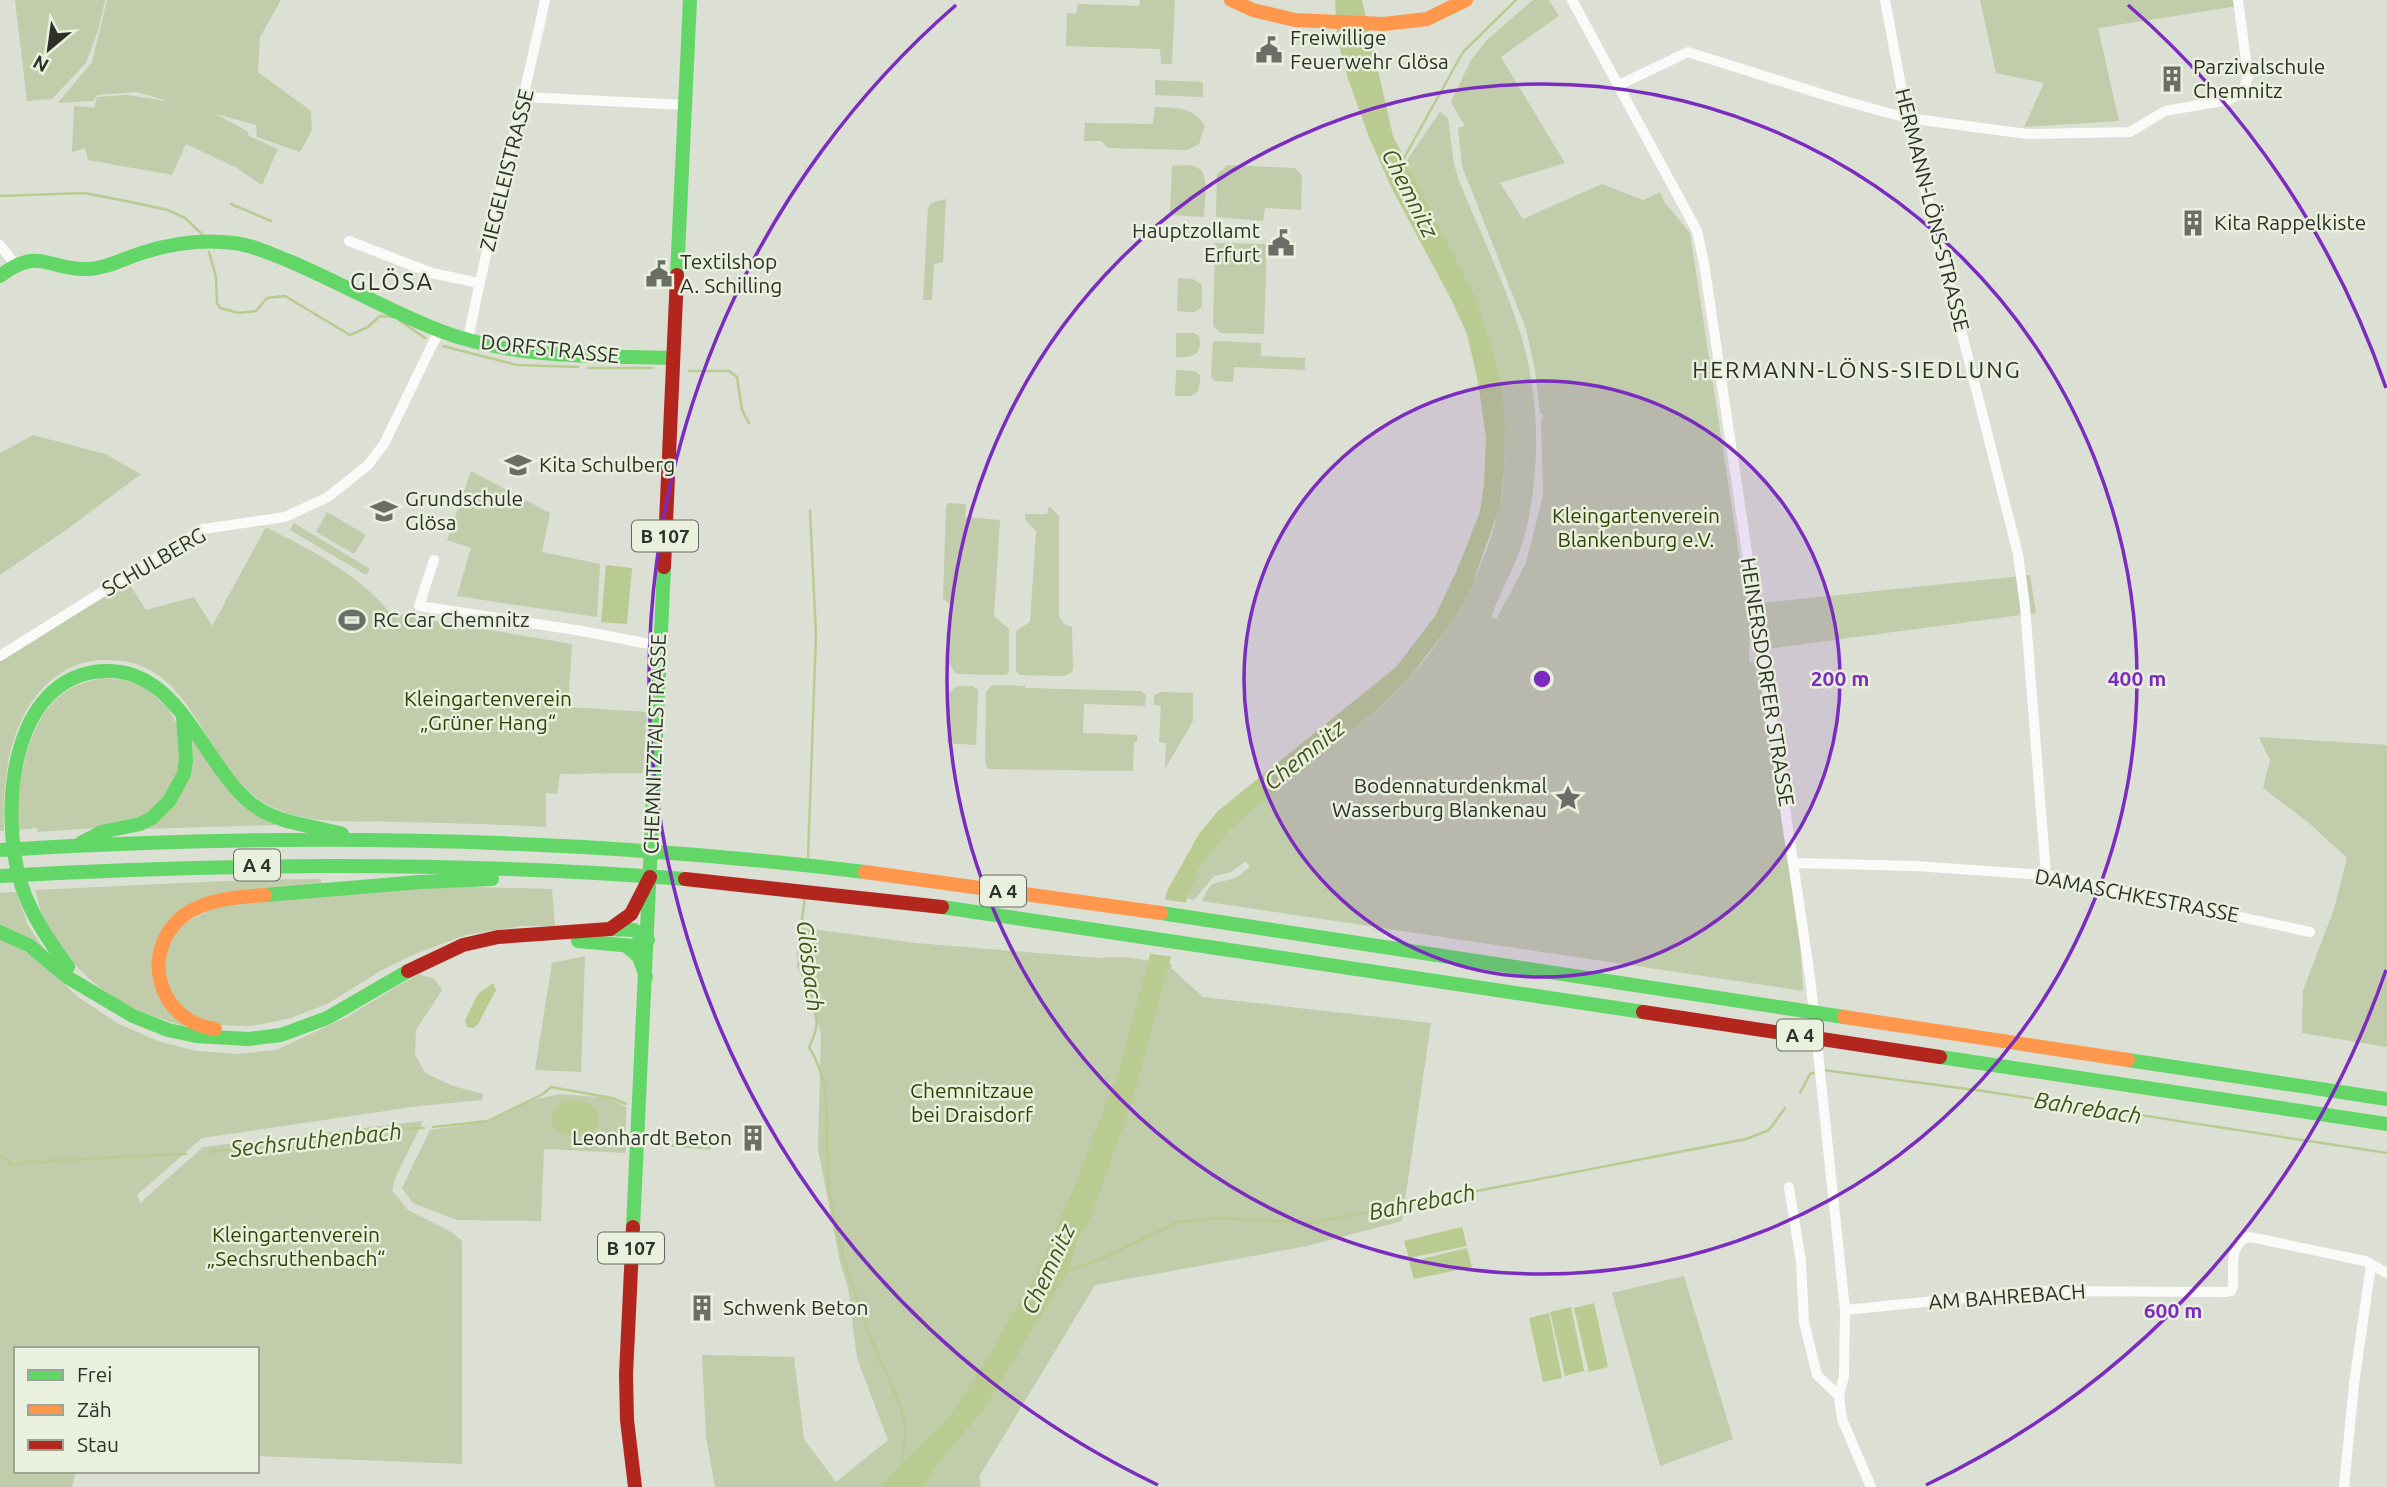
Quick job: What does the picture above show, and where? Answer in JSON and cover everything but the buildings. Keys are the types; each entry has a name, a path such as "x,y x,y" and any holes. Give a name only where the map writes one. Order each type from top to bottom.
{"main road":[{"name":"CHEMNITZTALSTRASSE","path":"635,1487 625,1375 648,940 690,0"},
{"path":"1231,0 1264,13 1321,22 1384,24 1427,19 1466,0"},
{"name":"DORFSTRASSE","path":"14,263 32,258 85,270 108,266 153,249 189,242 234,243 327,276 439,331 468,340 507,348 562,354 673,358"},
{"path":"0,276 14,263"},
{"path":"99,995 79,978 55,951 35,919 21,884 13,848 10,812 19,751 35,716 50,694 72,679 90,672 122,671 148,681 164,692 195,730 225,779 253,805 285,821 325,828 357,839"},
{"path":"77,845 102,832 140,824 152,818 169,801 184,774 186,760 183,716"},
{"name":"A 4","path":"0,850 77,845 357,839 520,843 698,854 887,874 1118,907 2387,1099"},
{"name":"A 4","path":"0,876 250,865 522,870 697,879 884,899 1115,932 2387,1124"},
{"path":"266,1037 243,1030 210,1029 197,1025 179,1014 167,1000 159,980 158,953 166,934 175,922 187,913 209,904 235,899 433,880 503,879 522,870"},
{"path":"610,929 626,919 635,908 650,877"},
{"path":"0,932 30,946 67,977 133,1016 168,1030 210,1038 248,1040 296,1030 327,1018 418,965 456,948 498,937 610,929 635,930 648,940 634,946 556,939 541,935"},
{"path":"625,945 639,957 646,977"}],"street":[{"name":"ZIEGELEISTRASSE","path":"468,340 545,0"},
{"name":"HEINERSDORFER STRASSE","path":"1572,0 1697,231 1704,263 1810,977 1845,1310 1844,1376 1839,1396 1842,1419 1871,1487"},
{"name":"HERMANN-LÖNS-STRASSE","path":"1885,0 1907,118 2018,554 2025,606 2046,875"},
{"path":"1619,85 1688,52 1907,118 2026,134 2130,132 2165,111 2228,100 2243,92 2248,76 2238,0"},
{"path":"525,97 685,106"},
{"path":"349,241 432,272 479,283"},
{"path":"0,246 14,263"},
{"name":"SCHULBERG","path":"0,656 203,529 285,517 328,497 368,465 384,444 439,331"},
{"path":"434,560 419,606 660,646"},
{"name":"DAMASCHKESTRASSE","path":"1794,863 1914,866 2046,875 2310,932"},
{"path":"1789,1187 1801,1262 1804,1322 1817,1376 1839,1396"},
{"name":"AM BAHREBACH","path":"1845,1310 2035,1291 2227,1293 2233,1286 2235,1248 2239,1241 2250,1237 2365,1261 2387,1273"},
{"path":"2344,1487 2352,1395 2371,1265"}],"green space":[{"path":"15,0 105,0 86,63 52,99 27,101"},
{"path":"107,0 281,0 260,37 258,72 311,111 312,130 300,152 257,137 256,125 216,114 247,131 249,136 278,149 262,185 235,167 186,144 172,175 88,160 85,148 72,152 74,106 94,108 97,97 128,95 171,102 137,92 97,95 93,101 58,103 92,62"},
{"path":"1140,0 1175,0 1172,64 1161,64 1160,49 1066,46 1067,13 1076,14 1078,4 1139,6"},
{"name":"Kleingartenverein Blankenburg e.V.","path":"1533,0 1549,0 1559,16 1501,57 1565,163 1500,183 1523,219 1602,184 1643,200 1660,192 1665,203 1690,233 1750,626 1749,662 1757,662 1800,939 1803,991 1202,901 1212,885 1235,878 1250,867 1246,861 1231,872 1214,876 1194,900 1187,898 1202,864 1235,824 1377,710 1419,667 1454,618 1481,565 1491,537 1503,488 1505,428 1407,160 1440,112 1448,118 1454,165 1460,183 1514,313 1527,356 1535,407 1534,485 1525,534 1491,618 1497,618 1526,563 1543,496 1543,415 1540,413 1535,370 1526,329 1462,166 1458,128 1465,126 1451,102 1471,60 1486,41"},
{"path":"1980,0 2238,0 2238,6 2098,28 2119,121 2024,127 2044,83 1996,73"},
{"path":"1155,80 1203,82 1203,97 1155,95"},
{"path":"1155,107 1183,109 1200,119 1205,126 1199,144 1187,150 1108,148 1101,141 1084,141 1085,123 1153,124"},
{"path":"1228,165 1295,168 1302,176 1301,210 1265,208 1263,221 1216,217 1217,174"},
{"path":"1172,166 1191,166 1201,170 1205,182 1204,217 1170,215"},
{"path":"946,199 943,262 934,264 932,300 923,300 928,208 931,203"},
{"path":"1215,243 1267,244 1264,334 1221,333 1213,326"},
{"path":"1178,278 1193,279 1202,285 1202,306 1197,311 1177,311"},
{"path":"1176,333 1194,333 1199,336 1198,351 1191,356 1176,357"},
{"path":"1213,341 1261,343 1261,356 1305,358 1305,370 1234,367 1233,382 1215,381 1211,377"},
{"path":"1176,370 1195,371 1200,375 1199,388 1195,394 1175,396"},
{"path":"33,435 105,454 141,474 0,575 0,453"},
{"path":"471,471 550,513 542,552 600,564 597,617 457,596 471,548 447,540"},
{"path":"949,503 966,504 965,517 1000,520 994,616 1009,629 1009,672 1006,675 956,674 948,662 952,606 943,599 946,506"},
{"path":"1049,506 1059,516 1059,616 1064,624 1072,627 1073,669 1064,676 1019,675 1016,671 1016,631 1030,622 1036,531 1025,520 1025,514 1047,514"},
{"path":"327,512 366,535 354,554 316,532"},
{"path":"294,523 370,569 366,575 290,530"},
{"name":"Kleingartenverein „Grüner Hang“","path":"266,527 348,574 390,613 572,644 568,707 647,712 643,773 560,774 557,794 546,793 546,827 350,822 302,817 272,807 248,791 229,769 180,696 161,677 136,664 97,660 74,666 54,678 24,714 11,751 5,791 4,831 0,831 0,661 128,582 146,610 194,597 212,626"},
{"path":"2030,575 2036,613 1767,649 1760,603"},
{"path":"102,678 124,680 144,687 168,708 178,726 182,751 174,785 146,815 96,828 37,832 37,828 18,830 22,774 33,735 42,718 66,691"},
{"path":"992,685 1140,691 1146,695 1145,706 1084,704 1083,733 1137,735 1137,742 1134,742 1133,771 988,769 985,762 986,692"},
{"path":"957,686 972,686 978,690 976,745 947,743 949,693"},
{"path":"1162,692 1193,693 1193,721 1165,769 1166,743 1159,742 1161,706 1154,705 1154,695"},
{"path":"191,732 276,825 143,829 172,806"},
{"path":"2259,737 2387,745 2387,1047 2302,1033 2303,991 2334,909 2347,858 2310,824 2263,788 2270,760"},
{"path":"321,879 321,885 202,900 152,957 185,1027 149,1015 95,984 70,959 50,931 40,910 35,890 246,880"},
{"path":"435,886 552,889 555,926 521,926 466,935 417,953 382,970 329,1003 291,1018 251,1026 217,1025 194,1017 175,1004 165,986 166,946 178,926 218,906"},
{"path":"16,892 28,925 47,954 0,927 0,893"},
{"name":"Chemnitzaue bei Draisdorf","path":"797,927 916,943 1098,958 1124,957 1172,964 1171,968 1203,997 1431,1023 1402,1221 1307,1246 1095,1285 979,1477 981,1487 715,1487 706,1437 702,1355 794,1357 804,1439 836,1482 888,1440 857,1358 848,1288 840,1262 818,1149 821,1034 812,998 797,967"},
{"name":"Kleingartenverein „Sechsruthenbach“","path":"0,938 36,958 78,997 119,1024 158,1041 196,1051 237,1054 276,1050 347,1017 418,974 435,979 442,990 416,1030 415,1054 425,1073 453,1086 483,1094 482,1100 419,1106 202,1138 137,1195 140,1203 203,1147 423,1121 392,1190 408,1210 453,1233 462,1241 462,1464 259,1456 259,1347 14,1347 14,1473 76,1473 72,1487 0,1487"},
{"path":"585,956 581,1072 535,1070 552,963"},
{"path":"559,1094 609,1098 626,1107 626,1153 544,1149 541,1221 457,1220 413,1203 402,1188 430,1130 487,1122 533,1100"},
{"path":"1684,1276 1733,1439 1660,1466 1612,1293"}],"water":[{"name":"Chemnitz","path":"1335,0 1362,0 1393,136 1476,299 1501,380 1505,428 1500,506 1471,588 1450,625 1409,678 1378,709 1254,808 1226,834 1201,865 1187,898 1131,1105 1089,1221 1076,1242 1068,1271 984,1409 935,1467 925,1487 879,1487 947,1420 1036,1275 1072,1192 1120,1067 1167,891 1199,834 1218,811 1396,667 1435,616 1480,512 1486,438 1478,382 1467,334 1392,189 1369,137 1348,79 1337,37"},
{"path":"606,565 632,568 627,624 601,622"},
{"path":"493,983 496,990 478,1024 474,1028 467,1027 465,1020 478,994"},
{"path":"574,1100 588,1103 597,1111 598,1123 591,1135 569,1136 561,1133 552,1124 556,1108 563,1102"},
{"path":"1462,1227 1467,1246 1409,1258 1404,1241"},
{"path":"1467,1248 1472,1267 1414,1279 1409,1262"},
{"path":"1594,1303 1608,1367 1589,1372 1574,1308"},
{"path":"1571,1307 1584,1371 1565,1376 1550,1312"},
{"path":"1549,1313 1562,1378 1543,1382 1529,1318"}],"pier":[{"path":"1161,899 1189,903 1174,957 1145,953"}],"waterway":[{"name":"Chemnitz","path":"1404,158 1463,52 1516,0"},
{"name":"Glösbach","path":"0,196 84,193 126,201 168,210 185,218 203,235"},
{"path":"231,204 271,221"},
{"name":"Glösbach","path":"209,252 220,308 239,313 256,311 267,298 285,296 350,335 368,327 380,316 393,317"},
{"name":"Glösbach","path":"399,320 425,338"},
{"name":"Glösbach","path":"443,346 517,365 578,367"},
{"name":"Glösbach","path":"588,368 652,368"},
{"name":"Glösbach","path":"689,371 729,371 737,377 742,410 749,423"},
{"name":"Glösbach","path":"808,857 816,635 810,511"},
{"name":"Glösbach","path":"805,895 801,933 813,962 811,990 817,1022 809,1047 823,1080 826,1097 832,1206 857,1300 902,1413 905,1435 900,1467"},
{"name":"Bahrebach","path":"1823,1070 1983,1091 2387,1153"},
{"name":"Bahrebach","path":"1800,1093 1810,1074 1817,1072"},
{"name":"Sechsruthenbach","path":"433,1127 488,1121 543,1094 551,1087 612,1098 626,1104"},
{"name":"Bahrebach","path":"1065,1272 1103,1258 1178,1222 1219,1218 1312,1223 1746,1139 1769,1130 1785,1108"},
{"name":"Sechsruthenbach","path":"209,1152 361,1132 424,1128"},
{"name":"Sechsruthenbach","path":"652,1140 662,1145 710,1148"},
{"name":"Sechsruthenbach","path":"0,1157 9,1159 9,1165 14,1165 29,1161 44,1163 53,1160 186,1154"}],"traffic: fast":[{"path":"677,275 690,0"},
{"path":"0,276 25,262 89,269 104,267 138,254 178,244 211,241 234,243 289,261 419,322 466,339 554,354 673,358"},
{"path":"633,1227 664,567"},
{"path":"68,967 41,927 25,895 15,855 12,822 13,788 19,754 30,722 48,697 72,679 104,671 130,674 152,685 171,701 188,721 234,787 252,804 272,816 342,834"},
{"path":"81,843 102,832 140,824 152,818 169,801 184,774 186,760 183,716"},
{"path":"0,850 217,841 433,841 649,851 865,872"},
{"path":"0,876 172,868 343,866 514,869 685,879"},
{"path":"265,895 492,879"},
{"path":"942,907 1643,1012"},
{"path":"1161,913 1844,1017"},
{"path":"578,941 633,946 648,940 634,930 610,929"},
{"path":"0,932 30,946 67,977 133,1016 168,1030 196,1036 248,1039 281,1035 327,1018 408,971"},
{"path":"625,945 639,957 646,977"},
{"path":"1940,1057 2387,1124"},
{"path":"2128,1060 2387,1099"}],"traffic: slow":[{"path":"1231,0 1253,10 1295,20 1384,24 1427,19 1466,0"},
{"path":"865,872 1161,913"},
{"path":"215,1029 196,1024 180,1014 168,1000 161,984 161,948 169,931 192,910 222,900 265,895"},
{"path":"1844,1017 2128,1060"}],"traffic: jam":[{"path":"664,567 677,275"},
{"path":"408,971 463,945 498,937 610,929 631,914 650,877"},
{"path":"685,879 942,907"},
{"path":"1643,1012 1940,1057"},
{"path":"633,1227 626,1375 627,1420 635,1487"}],"place":[{"name":"Freiwillige Feuerwehr Glösa","path":"1269,50"},
{"name":"Parzivalschule Chemnitz","path":"2172,79"},
{"name":"Kita Rappelkiste","path":"2193,223"},
{"name":"Hauptzollamt Erfurt","path":"1281,243"},
{"name":"Textilshop A. Schilling","path":"659,274"},
{"name":"Kita Schulberg","path":"518,465"},
{"name":"Grundschule Glösa","path":"384,511"},
{"name":"RC Car Chemnitz","path":"352,620"},
{"name":"Bodennaturdenkmal Wasserburg Blankenau","path":"1568,798"},
{"name":"Leonhardt Beton","path":"753,1138"},
{"name":"Schwenk Beton","path":"702,1308"}],"district":[{"name":"GLÖSA","path":"392,282"},
{"name":"HERMANN-LÖNS-SIEDLUNG","path":"1857,370"}]}
